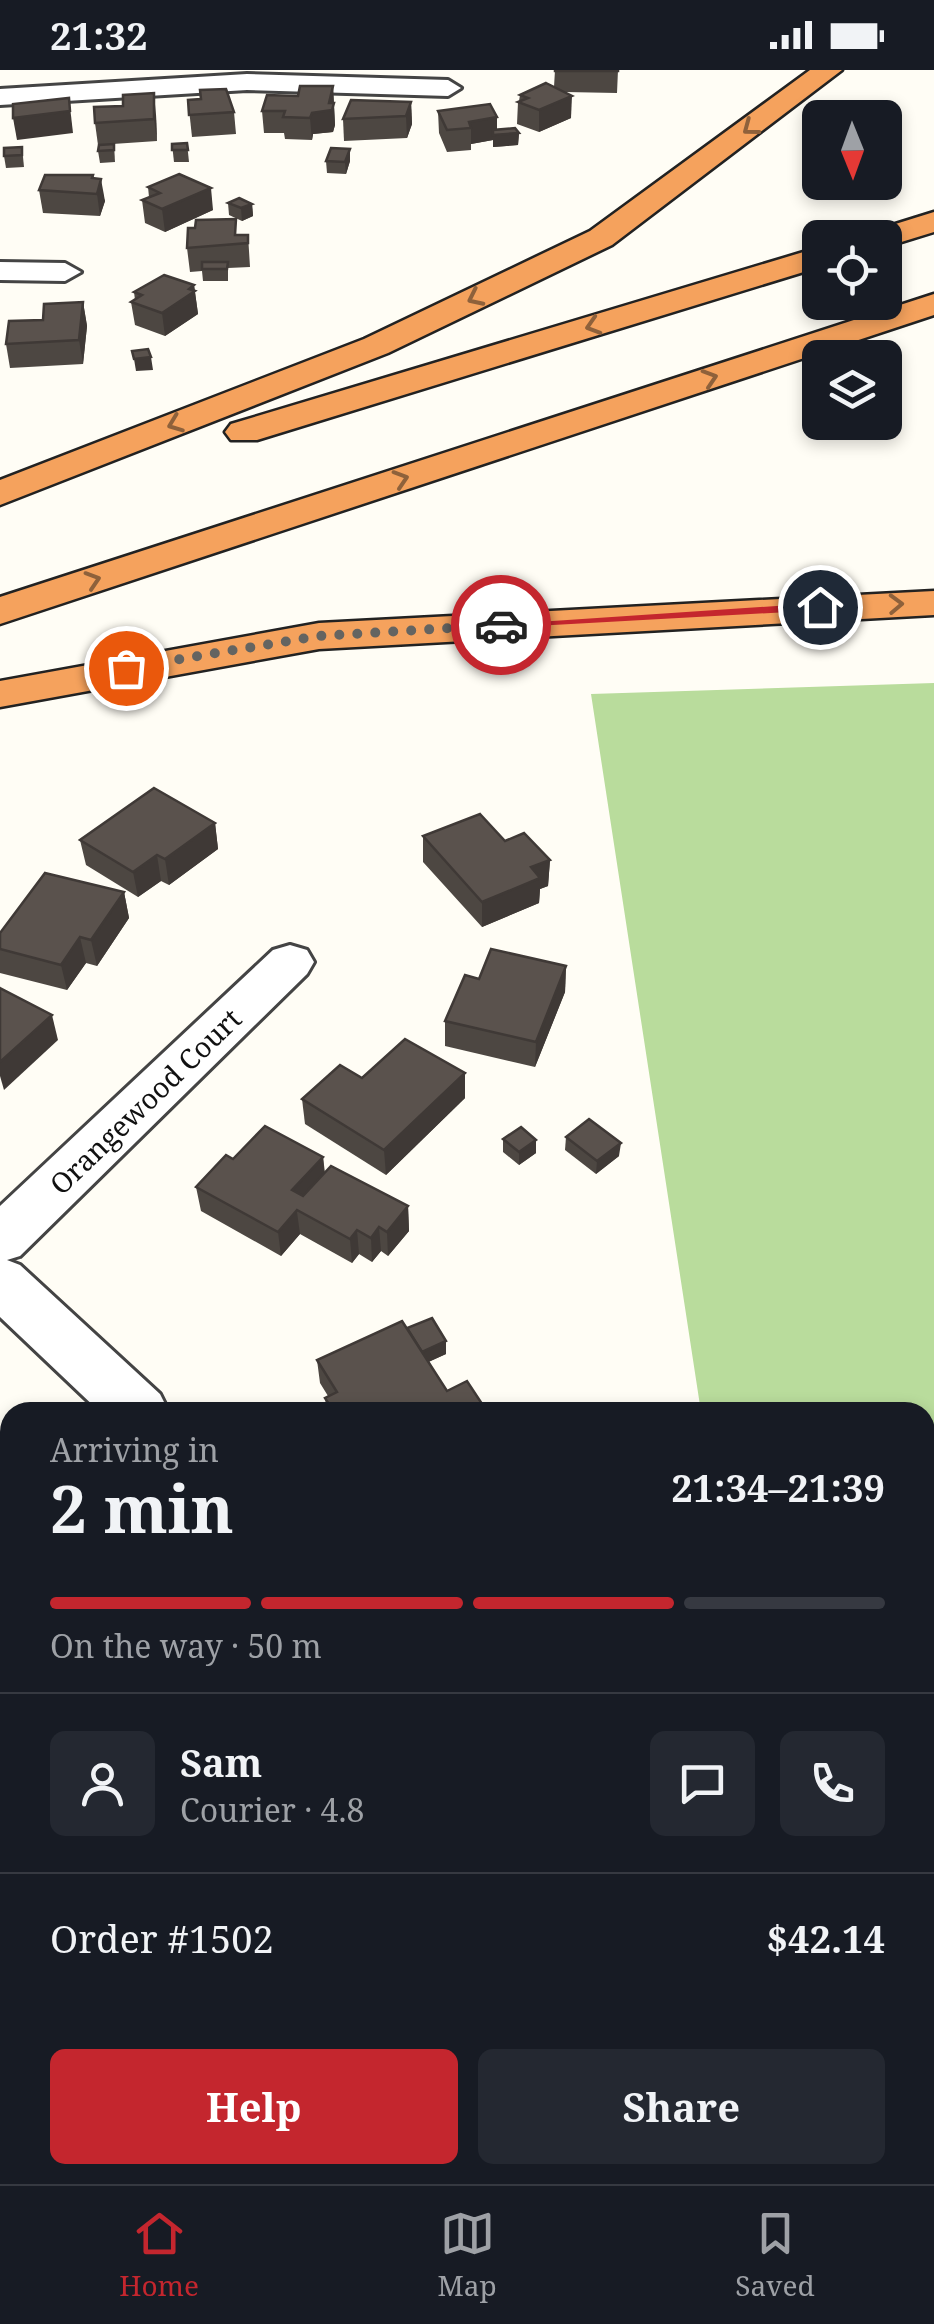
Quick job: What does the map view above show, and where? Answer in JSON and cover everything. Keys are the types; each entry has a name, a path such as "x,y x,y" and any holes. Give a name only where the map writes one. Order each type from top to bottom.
{"highway":[{"path":"0,496 376,346 601,238 828,70"},
{"path":"902,232 934,222"},
{"path":"0,496 163,457 802,262"},
{"path":"0,610 934,304"},
{"path":"0,694 319,636 934,603"}],"street":[{"path":"0,97 247,82 448,88"},
{"path":"0,272 66,272"},
{"name":"Orangewood Court","path":"0,1240 290,962"},
{"path":"0,1281 128,1402"}],"green space":[{"path":"934,683 934,1402 699,1402 591,694"}],"building":[{"path":"618,70 618,71 555,71"},
{"path":"546,83 572,96 539,110 518,102 528,98 520,95"},
{"path":"300,86 333,86 329,103 334,103 332,110 312,113 310,118 283,117 285,111 262,111 267,95 298,96"},
{"path":"226,89 234,112 189,115 188,100 201,99 200,90"},
{"path":"154,93 154,119 95,123 94,107 123,106 123,95"},
{"path":"69,98 70,111 13,118 13,104"},
{"path":"351,100 411,102 406,116 343,119"},
{"path":"490,104 497,117 469,122 471,128 447,130 438,111"},
{"path":"515,128 519,133 493,135 493,130"},
{"path":"187,143 188,150 172,150 172,144"},
{"path":"114,144 114,150 98,151 99,145"},
{"path":"22,147 22,155 4,156 4,148"},
{"path":"331,148 350,149 345,162 326,161"},
{"path":"179,174 211,188 162,209 142,200 160,193 148,187"},
{"path":"45,175 93,175 92,178 101,179 97,194 39,190"},
{"path":"239,198 252,204 241,208 228,203"},
{"path":"236,219 235,235 248,235 248,243 187,248 188,228 195,228 196,220"},
{"path":"202,262 228,262 227,269 202,269"},
{"path":"164,275 194,285 189,289 195,291 162,313 131,302 142,295 134,292"},
{"path":"83,302 79,340 6,344 9,321 43,320 44,304"},
{"path":"148,349 151,357 134,359 132,351"},
{"path":"154,788 215,823 165,859 157,855 133,872 80,840"},
{"path":"480,814 505,841 524,833 550,860 531,867 540,878 482,902 423,836"},
{"path":"45,873 124,892 91,940 80,937 61,965 0,949 0,933"},
{"path":"491,949 566,966 536,1042 445,1021 465,975 479,979"},
{"path":"0,988 52,1015 0,1062"},
{"path":"405,1039 465,1073 384,1150 302,1099 340,1065 362,1078"},
{"path":"589,1119 621,1143 597,1161 566,1137"},
{"path":"265,1126 323,1157 292,1190 303,1196 331,1166 408,1206 387,1232 379,1227 371,1238 357,1230 350,1239 297,1210 278,1232 196,1187 226,1155 233,1159"},
{"path":"521,1127 536,1140 519,1152 503,1139"},
{"path":"432,1318 446,1341 422,1352 407,1328"},
{"path":"402,1321 447,1391 467,1381 481,1402 328,1402 325,1398 337,1392 317,1360"}],"way so far":[{"path":"126,668 319,636 501,625"}],"route":[{"path":"501,625 820,607"}]}
